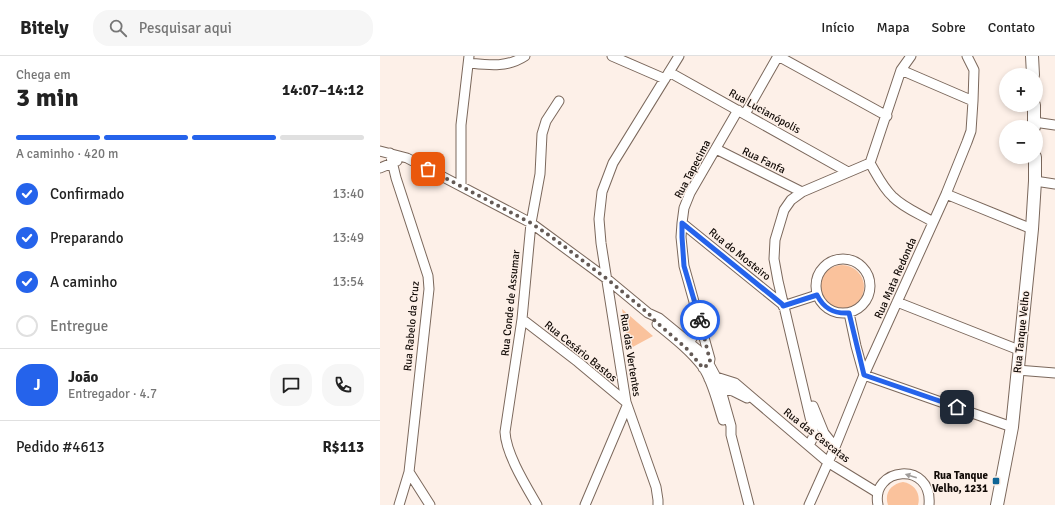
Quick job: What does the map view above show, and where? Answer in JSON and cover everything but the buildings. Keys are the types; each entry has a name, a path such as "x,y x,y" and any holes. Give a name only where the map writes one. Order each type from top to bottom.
{"street":[{"path":"461,186 461,125 469,60 494,65 505,64 518,60 524,56"},
{"name":"Rua Lucianópolis","path":"612,56 667,76 742,112 848,172"},
{"name":"Rua das Vertentes","path":"658,505 656,487 626,404 601,243 599,219 602,192 613,163 678,56"},
{"path":"778,56 886,116"},
{"name":"Rua Tapecima","path":"706,366 710,359 684,266 682,223 684,208 690,193 716,149 778,56"},
{"path":"814,435 803,383 783,305 774,259 775,240 784,210 791,200 802,192 870,163 901,70 911,56"},
{"name":"Rua Mata Redonda","path":"809,505 829,463 864,375 934,222 971,131 974,70 967,56"},
{"path":"1032,56 1033,68"},
{"path":"901,70 973,101"},
{"name":"Rua Conde de Assumar","path":"537,505 518,470 505,439 504,432 522,319 531,223 540,174 542,134 546,121 559,101"},
{"path":"1043,124 1055,125"},
{"name":"Rua Fanfa","path":"716,149 802,192"},
{"path":"380,151 406,158 531,223 607,279 648,313 660,318 706,366 715,382 731,426 731,435 750,505"},
{"name":"Rua Rabelo da Cruz","path":"390,153 428,276 429,289 409,472 399,505"},
{"path":"380,168 406,158"},
{"path":"870,163 884,187 898,202 934,222"},
{"name":"Rua Tanque Velho","path":"997,505 1012,427 1032,229 1035,164"},
{"path":"1035,181 1055,184"},
{"path":"946,194 1032,229"},
{"name":"Rua do Mosteiro","path":"682,223 783,305"},
{"path":"836,260 853,260 861,265 870,279 871,288 869,297 857,310 849,313 841,314 833,312 820,302 817,295 817,278 821,270 827,264 836,260"},
{"path":"783,305 817,295"},
{"path":"897,302 1019,350"},
{"name":"Rua Tapecima","path":"687,346 696,331 698,324 698,313"},
{"path":"849,313 864,375 1012,427"},
{"name":"Rua Cesário Bastos","path":"522,319 578,362 626,404"},
{"path":"1017,370 1055,373"},
{"name":"Rua das Cascatas","path":"715,382 735,383 829,463 878,493"},
{"path":"803,383 824,433 835,447"},
{"path":"585,505 626,404"},
{"path":"809,446 814,435 819,432 824,433"},
{"path":"409,472 430,505"},
{"path":"878,505 878,493 888,478 896,474 906,473 922,481 927,488 930,497 929,505"}],"shaded area":[{"path":"842,265 854,269 860,275 864,287 860,299 854,305 842,309 830,305 824,299 820,287 824,275 830,269"},
{"path":"622,309 653,336 629,349"},
{"path":"903,482 914,487 918,493 918,505 888,505 888,493 892,487"}],"way so far":[{"path":"428,169 531,223 553,238 607,279 648,313 656,322 686,348 703,368 709,364 710,359 700,320"}],"place":[{"name":"Rua Tanque Velho, 1231","path":"996,481"}],"route":[{"path":"700,320 684,266 682,223 783,306 817,295 820,302 833,312 841,314 849,313 864,375 957,407"}]}
